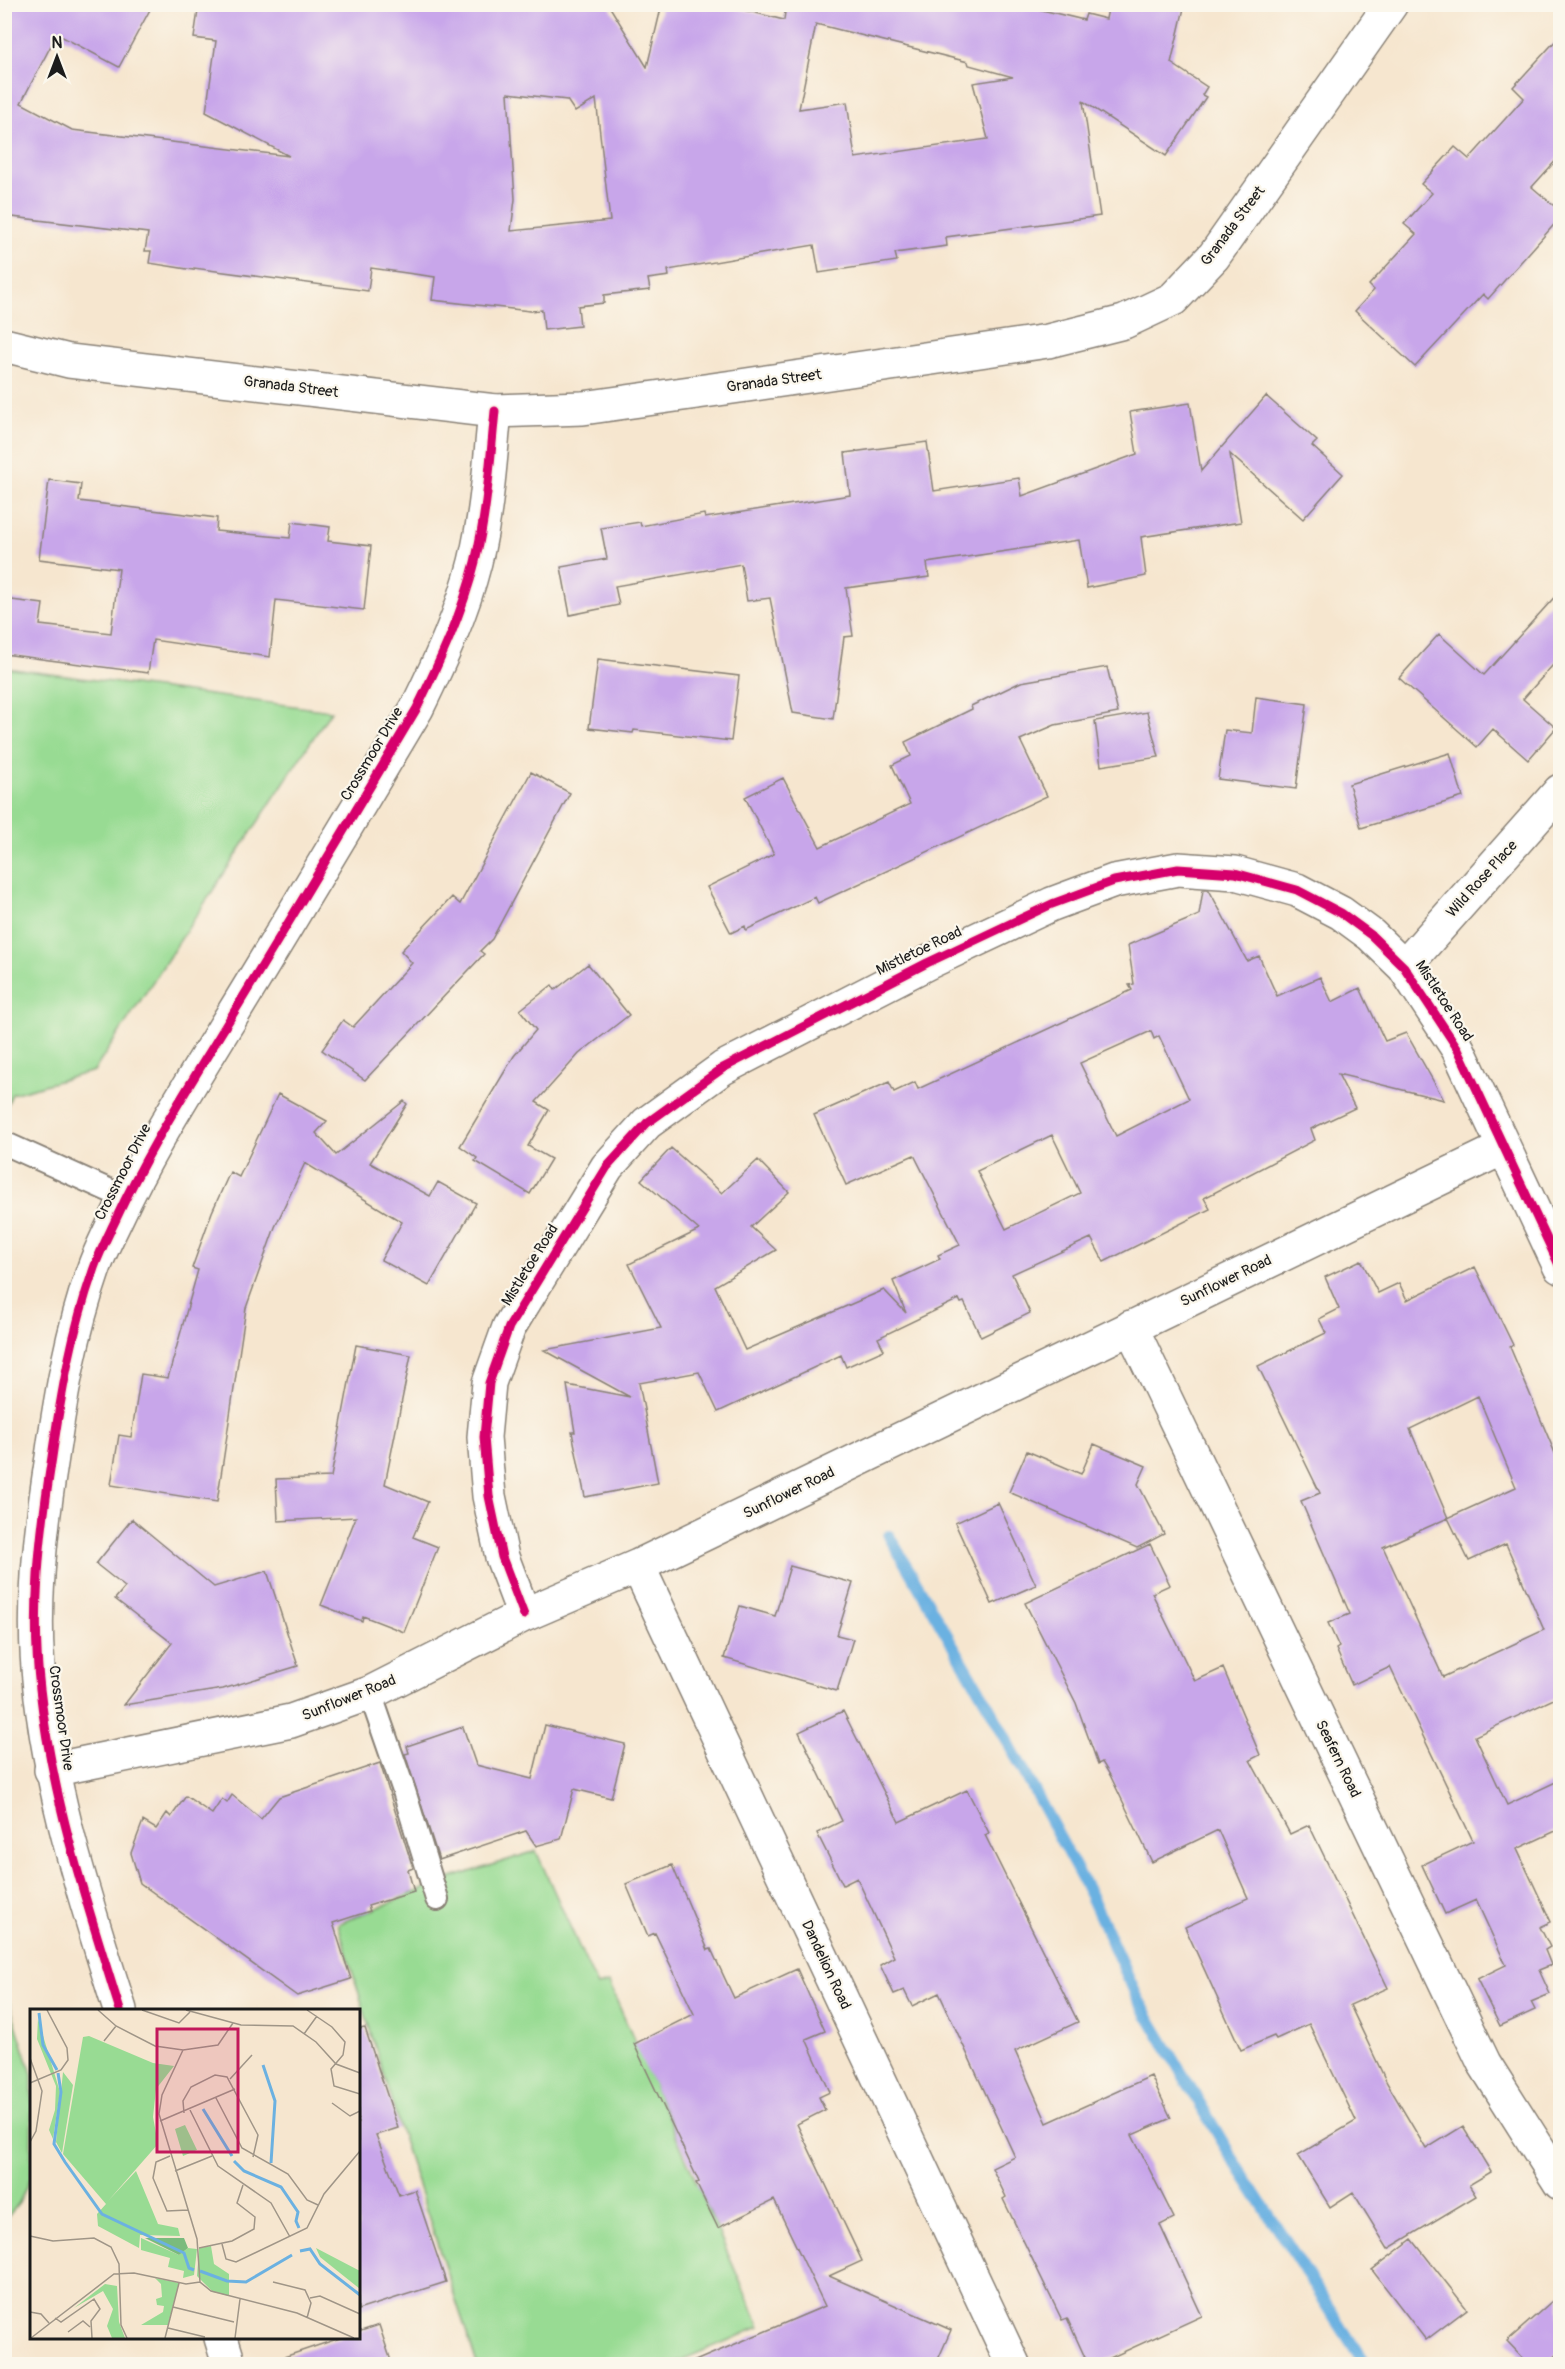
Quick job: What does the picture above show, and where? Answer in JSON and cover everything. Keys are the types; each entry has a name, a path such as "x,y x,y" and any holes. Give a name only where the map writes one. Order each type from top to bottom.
{"street":[{"name":"Granada Street","path":"4,345 69,361 495,411 583,408 1048,341 1124,322 1173,298 1214,256 1387,8"},
{"name":"Crossmoor Drive","path":"120,2009 83,1893 51,1770 35,1635 39,1562 47,1488 61,1397 78,1322 94,1268 126,1198 165,1123 417,708 447,645 475,562 487,497 495,411"},
{"name":"Wild Rose Place","path":"1404,967 1560,791"},
{"name":"Mistletoe Road","path":"524,1615 502,1557 489,1496 484,1437 489,1383 509,1327 607,1167 647,1123 723,1068 927,963 1052,904 1114,881 1178,869 1235,873 1297,890 1356,924 1404,967 1458,1048 1560,1268"},
{"name":"Sunflower Road","path":"51,1770 291,1721 370,1693 524,1615 638,1566 1503,1148"},
{"name":"Seafern Road","path":"1131,1327 1484,2063 1560,2183"},
{"name":"Dandelion Road","path":"638,1566 1013,2364"},
{"path":"221,2339 229,2364"}],"lane":[{"path":"4,1143 126,1198"},
{"path":"370,1693 404,1791 437,1899"}],"green space":[{"path":"5,668 331,711 94,1071 12,1094 5,1110"},
{"path":"536,1851 597,1986 609,1983 760,2327 672,2364 477,2364 404,2143 338,1924 448,1879"},
{"path":"4,1987 30,2068 30,2178 19,2203 5,2220"}],"building":[{"path":"4,4 153,4 119,67 57,34 21,103 72,130 289,156 206,112 216,41 194,38 199,4 608,4 647,67 662,4 719,4 784,20 786,4 1017,4 1084,20 1086,14 1106,19 1109,4 1185,4 1171,63 1207,87 1202,95 1206,97 1166,156 1083,101 1100,216 946,237 947,246 895,253 897,261 819,273 814,245 668,270 669,276 648,279 650,290 604,295 604,303 578,306 580,326 544,330 542,310 530,311 432,300 435,277 371,268 368,291 194,268 194,270 149,263 151,251 145,251 148,233 4,216","holes":["816,24 968,62 969,65 1013,77 973,83 988,139 855,158 847,102 799,109","508,93 567,100 575,112 596,99 610,221 511,231 515,199"]},
{"path":"1560,36 1560,156 1532,187 1560,211 1560,218 1488,299 1483,294 1415,367 1355,311 1374,290 1369,285 1416,234 1404,224 1432,193 1421,184 1455,147 1469,159 1524,98 1513,87"},
{"path":"1266,396 1317,441 1312,446 1343,474 1303,519 1230,454 1241,522 1141,537 1146,576 1087,588 1079,540 927,563 929,577 846,588 853,636 844,637 833,719 793,713 770,598 747,601 741,564 615,586 619,605 570,615 561,567 607,559 601,528 640,522 641,526 704,514 705,518 850,495 845,453 927,442 934,491 1019,478 1022,496 1137,454 1130,412 1190,403 1201,471"},
{"path":"49,480 81,484 79,501 217,518 216,531 290,538 292,522 330,527 328,541 371,546 364,610 276,600 270,657 153,640 148,673 4,654 4,599 43,604 40,625 111,633 119,569 39,559"},
{"path":"1560,591 1560,657 1523,699 1556,728 1528,760 1493,729 1477,747 1399,678 1439,634 1484,675"},
{"path":"598,659 739,676 731,741 634,730 633,733 589,728"},
{"path":"1107,667 1118,713 1055,725 1020,740 1047,796 818,903 815,897 746,930 745,926 731,933 707,887 774,854 745,797 783,778 820,847 910,804 892,765 911,756 905,742 1021,682"},
{"path":"1256,697 1307,704 1296,789 1218,779 1225,730 1252,733"},
{"path":"1147,712 1159,757 1101,766 1095,721"},
{"path":"1450,753 1463,797 1361,828 1349,784"},
{"path":"531,772 570,793 492,939 480,951 484,954 365,1080 322,1050 343,1020 353,1027 412,963 401,951 452,897 460,904"},
{"path":"1203,890 1209,890 1247,961 1259,956 1277,996 1320,977 1332,1002 1360,988 1385,1041 1406,1033 1444,1100 1338,1074 1355,1108 1311,1129 1315,1140 1204,1198 1210,1209 1104,1262 1091,1238 1012,1274 1030,1313 981,1337 964,1302 961,1303 959,1299 878,1338 884,1350 846,1367 841,1355 718,1412 699,1372 639,1383 658,1483 585,1497 572,1432 575,1432 567,1385 630,1397 544,1350 661,1328 629,1264 699,1230 641,1180 671,1148 722,1193 758,1160 789,1192 751,1227 776,1250 715,1286 745,1350 884,1290 906,1313 893,1281 940,1259 938,1255 960,1245 914,1155 846,1185 814,1115 889,1082 894,1092 915,1082 918,1089 1132,990 1129,985 1134,984 1128,945 1199,915","holes":["1151,1031 1154,1039 1159,1036 1189,1099 1116,1136 1080,1063","1052,1135 1080,1193 1006,1229 977,1171"]},
{"path":"588,964 629,1015 579,1054 536,1102 549,1110 528,1146 551,1159 530,1194 475,1161 477,1158 460,1146 514,1056 536,1030 520,1010 552,985 555,990"},
{"path":"278,1094 327,1121 316,1133 336,1155 404,1101 407,1104 370,1163 430,1196 438,1182 476,1203 429,1286 381,1260 402,1222 305,1163 275,1227 246,1308 217,1502 111,1485 119,1435 131,1437 141,1374 168,1378 198,1270 192,1268 212,1212 230,1172 239,1177"},
{"path":"1361,1260 1378,1293 1399,1283 1407,1300 1475,1267 1513,1345 1510,1347 1560,1465 1560,1696 1475,1736 1507,1805 1560,1780 1560,1829 1517,1849 1551,1922 1540,1927 1550,1947 1545,1950 1551,1965 1539,1970 1550,1994 1531,2002 1535,2010 1500,2026 1477,1979 1506,1965 1476,1900 1445,1914 1422,1865 1473,1841 1390,1667 1352,1685 1336,1649 1339,1647 1328,1623 1350,1614 1301,1501 1320,1493 1258,1366 1326,1333 1319,1319 1339,1309 1325,1277","holes":["1478,1396 1516,1487 1448,1518 1410,1429","1448,1518 1469,1561 1506,1544 1544,1630 1443,1677 1383,1547"]},
{"path":"356,1345 411,1355 385,1484 428,1502 413,1537 438,1547 404,1632 363,1616 362,1621 321,1605 356,1517 278,1521 276,1479 331,1477"},
{"path":"1094,1444 1146,1466 1138,1484 1164,1534 1137,1548 1009,1492 1027,1451 1081,1474"},
{"path":"998,1503 1036,1585 992,1604 955,1523"},
{"path":"132,1519 214,1587 267,1571 298,1666 223,1689 124,1705 172,1643 115,1599 125,1587 96,1564"},
{"path":"1150,1544 1170,1585 1152,1593 1195,1681 1223,1668 1260,1755 1250,1760 1290,1834 1309,1825 1388,1988 1350,2005 1387,2083 1426,2149 1463,2126 1491,2172 1469,2185 1476,2196 1388,2249 1353,2192 1330,2207 1298,2155 1356,2121 1309,2024 1276,2039 1274,2036 1241,2050 1185,1927 1248,1898 1218,1830 1152,1862 1110,1775 1102,1762 1098,1764 1076,1703 1025,1603"},
{"path":"790,1566 853,1583 837,1635 853,1639 837,1691 724,1658 740,1606 775,1616"},
{"path":"843,1711 899,1822 967,1790 989,1833 985,1835 1078,2022 1015,2051 1047,2123 1151,2076 1171,2118 1132,2135 1174,2218 1160,2225 1202,2316 1097,2364 1088,2364 1067,2318 1062,2320 1003,2199 1006,2197 992,2168 1015,2157 939,1993 912,2006 904,1990 894,1994 880,1965 894,1957 857,1878 843,1885 817,1833 842,1821 799,1732"},
{"path":"545,1725 625,1744 611,1798 574,1789 561,1839 536,1846 526,1831 439,1860 405,1754 409,1753 407,1746 463,1727 476,1765 532,1779"},
{"path":"380,1763 413,1868 408,1870 414,1892 368,1906 370,1911 333,1923 351,1979 297,1996 140,1883 131,1853 143,1821 156,1829 167,1813 171,1817 186,1796 212,1814 222,1799 227,1803 232,1795 261,1819 279,1797"},
{"path":"672,1865 708,1950 711,1949 734,1998 797,1969 825,2031 806,2039 830,2092 819,2097 825,2110 797,2124 862,2261 829,2276 951,2330 936,2364 688,2364 825,2306 774,2200 718,2228 696,2183 699,2182 634,2044 694,2014 655,1933 648,1936 626,1884"},
{"path":"365,2028 398,2128 376,2135 399,2195 415,2190 446,2282 360,2309 360,2029"},
{"path":"1412,2239 1467,2309 1426,2340 1372,2270"},
{"path":"1560,2294 1560,2352 1547,2364 1529,2364 1507,2341"},
{"path":"379,2325 392,2364 282,2364 281,2358 337,2339 360,2339 360,2331"}],"waterway":[{"path":"889,1536 988,1705 1090,1894 1138,1999 1231,2156 1365,2364"}],"cycle path":[{"path":"120,2009 83,1891 62,1811 46,1730 37,1660 36,1631 41,1544 59,1410 73,1340 98,1258 152,1148 417,708 442,655 464,600 479,544 488,487 495,411"},
{"path":"524,1615 502,1557 489,1496 484,1437 489,1383 509,1327 607,1167 647,1123 723,1068 927,963 1052,904 1114,881 1178,869 1235,873 1297,890 1341,913 1371,935 1404,967 1458,1049 1560,1267"}]}
